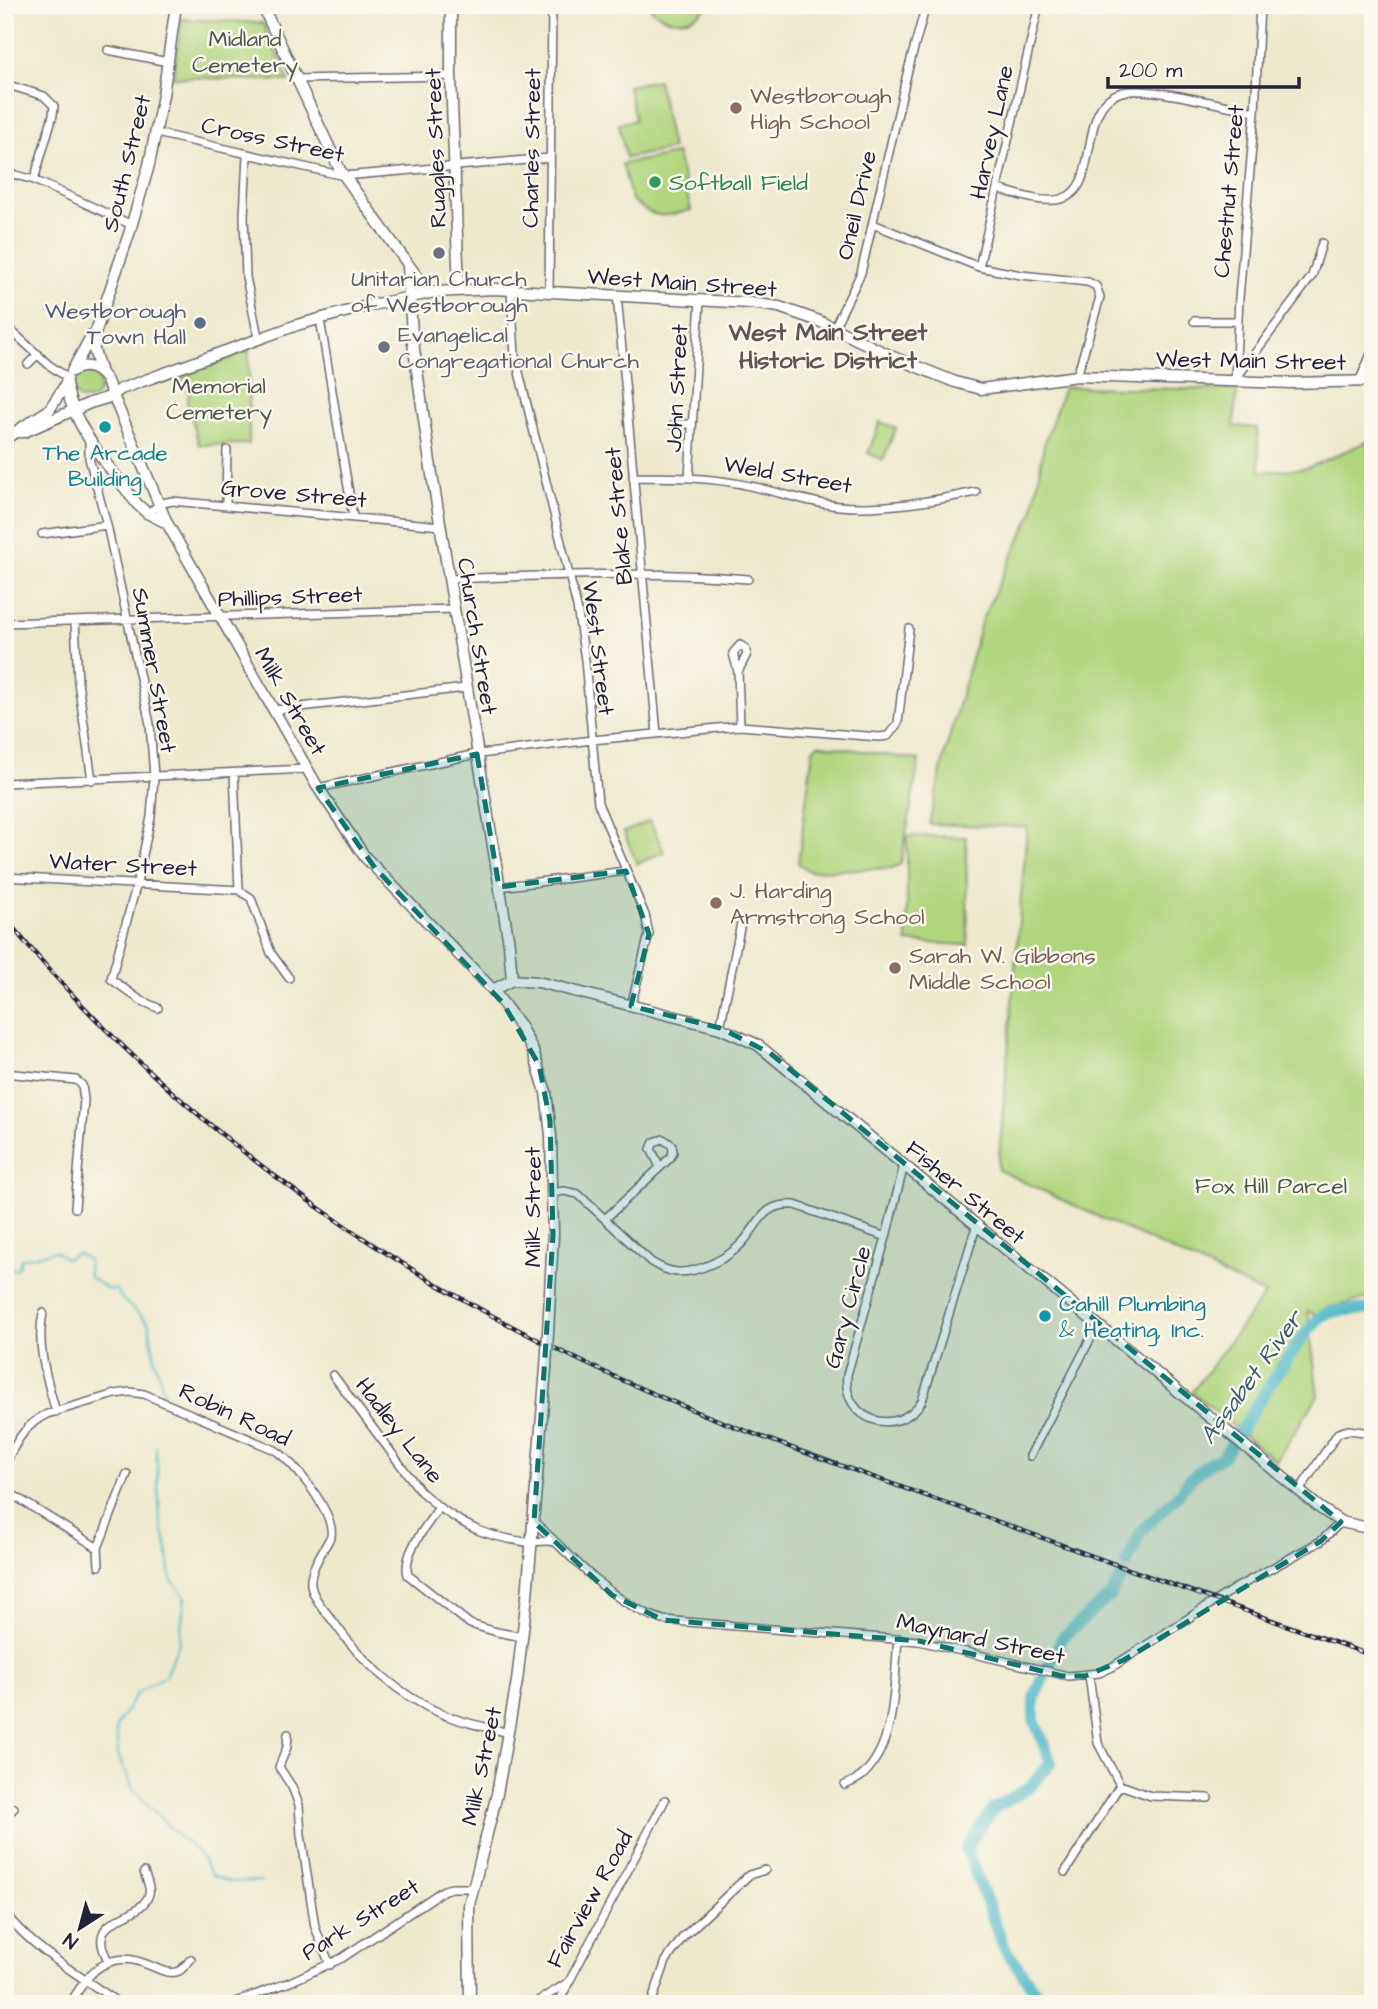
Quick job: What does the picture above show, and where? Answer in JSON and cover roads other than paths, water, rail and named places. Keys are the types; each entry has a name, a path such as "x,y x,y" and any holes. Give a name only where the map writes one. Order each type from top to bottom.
{"main road":[{"path":"262,5 295,79 344,176 418,278 421,295"},
{"name":"Ruggles Street","path":"451,5 450,76 459,290"},
{"name":"South Street","path":"115,392 102,375 93,346 97,325 132,225 156,133 168,62 172,6"},
{"name":"Church Street","path":"408,267 412,335 440,526 509,944 512,979"},
{"name":"West Main Street","path":"10,434 24,432 91,402 110,397 115,392 258,337 421,295 459,290 511,289 779,307 834,328 892,357 972,388 998,388 1077,376 1292,383 1373,381"},
{"name":"South Street","path":"10,434 42,416 54,404 97,325"},
{"path":"70,396 78,403 91,402 102,393 102,375 84,366 69,377 70,396 75,409 89,439 138,504 147,513 167,523"},
{"name":"Milk Street","path":"115,392 167,523 318,788 374,868 493,990 527,1038 543,1078 550,1121 552,1276 534,1522 523,1637 509,1733 494,1808 472,1888 468,1934 470,2004"},
{"path":"56,419 68,419 83,426"},
{"path":"493,990 512,979"},
{"name":"Fisher Street","path":"512,979 538,982 720,1028 745,1038 770,1053 976,1227 1298,1491 1341,1522 1373,1529"}],"street":[{"name":"Charles Street","path":"549,292 552,5"},
{"name":"Oneil Drive","path":"834,328 858,281 926,5"},
{"name":"Harvey Lane","path":"979,267 1039,5"},
{"name":"Chestnut Street","path":"1234,380 1255,112 1260,5"},
{"path":"108,50 168,62"},
{"path":"295,79 450,76"},
{"path":"5,85 41,94 51,101 54,109 34,180"},
{"path":"998,189 1047,200 1059,200 1071,194 1082,178 1098,111 1107,99 1117,93 1139,90 1255,112"},
{"name":"Cross Street","path":"156,133 344,176 550,158"},
{"path":"247,155 244,216 246,277 258,337"},
{"path":"5,172 34,180 132,225"},
{"path":"873,224 979,267 1021,275 1088,282 1096,286 1100,297 1077,376"},
{"path":"1234,380 1312,276 1322,243"},
{"name":"West Street","path":"511,289 515,356 571,576 585,660 598,803 645,915 649,934 631,1006"},
{"name":"Blake Street","path":"617,295 657,734"},
{"name":"John Street","path":"689,478 700,300"},
{"path":"320,319 353,517"},
{"path":"1194,321 1238,321"},
{"path":"5,325 60,374 69,377"},
{"path":"1359,382 1373,349"},
{"path":"28,365 38,354"},
{"path":"673,426 692,424"},
{"name":"Summer Street","path":"89,439 89,458 107,525 150,724 154,777 151,817 111,979 140,1000 158,1008"},
{"path":"226,506 228,450"},
{"name":"Weld Street","path":"633,477 689,478 749,485 792,498 842,506 919,501 976,492"},
{"name":"Grove Street","path":"159,505 172,501 440,526"},
{"path":"147,513 159,505"},
{"path":"42,534 107,525"},
{"path":"449,579 643,574 748,579"},
{"name":"Phillips Street","path":"5,622 221,618 454,609"},
{"path":"75,621 78,682 92,780"},
{"path":"318,788 477,754 740,726 881,737 890,735 898,723 909,629"},
{"path":"738,672 740,726"},
{"path":"274,710 467,688"},
{"path":"5,783 307,769"},
{"path":"234,773 239,890 251,898 271,953 289,978"},
{"path":"499,887 626,871"},
{"name":"Water Street","path":"5,877 239,890"},
{"path":"720,1028 741,923"},
{"path":"5,1073 76,1080 81,1083 84,1100 75,1208"},
{"name":"Gary Circle","path":"904,1165 846,1381 856,1408 868,1417 885,1422 908,1416 923,1399 976,1227"},
{"path":"605,1219 660,1167"},
{"path":"552,1193 564,1191 578,1194 651,1262 663,1269 677,1272 705,1265 731,1252 742,1243 768,1210 781,1204 795,1205 886,1237"},
{"path":"43,1313 39,1331 41,1353 56,1412"},
{"path":"1030,1456 1097,1326"},
{"name":"Hadley Lane","path":"333,1375 421,1492 474,1530 532,1542"},
{"name":"Robin Road","path":"5,1465 24,1431 34,1420 130,1392 144,1394 275,1450 287,1458 329,1518 331,1536 312,1572 311,1585 317,1599 351,1647 383,1676 430,1708 456,1719 509,1733"},
{"path":"1298,1491 1338,1433 1349,1430 1373,1433"},
{"path":"99,1566 98,1548 127,1474"},
{"path":"5,1490 98,1548"},
{"path":"439,1507 409,1556 406,1566 408,1574 470,1624 523,1637"},
{"name":"Maynard Street","path":"534,1522 612,1595 637,1610 663,1620 898,1638 1068,1676 1089,1675 1112,1667 1234,1589 1321,1541 1341,1522"},
{"path":"532,1542 555,1542"},
{"path":"845,1785 866,1772 881,1746 892,1706 898,1638"},
{"path":"1089,1675 1098,1743 1120,1785 1151,1796 1208,1798"},
{"path":"288,1734 287,1747 279,1767 292,1787 299,1805 315,1927 330,1965"},
{"path":"1065,1872 1120,1785"},
{"name":"Fairview Road","path":"533,2004 569,1982 665,1800"},
{"path":"5,1817 14,1808"},
{"path":"651,2004 666,1961 684,1936 749,1875 765,1870"},
{"path":"109,1962 102,1945 105,1930 115,1920 146,1901 150,1891 144,1872"},
{"name":"Park Street","path":"230,2004 330,1965 379,1936 444,1890 472,1888"},
{"path":"5,1913 22,1932 120,2004"},
{"path":"69,2004 100,1966 109,1962 135,1959 168,1973 180,1970 191,1959"},
{"path":"558,2004 569,1982"}],"waterway":[{"path":"5,1271 10,1267 15,1270 21,1259 55,1251 66,1259 77,1253 88,1260 89,1277 109,1290 115,1289 124,1301 148,1322 164,1393"},
{"name":"Assabet River","path":"1127,1563 1141,1531 1174,1500 1189,1480 1211,1462 1222,1458 1288,1357 1315,1322 1335,1311 1373,1310"},
{"path":"156,1447 160,1520 167,1546 171,1579 185,1597 179,1643 165,1676 137,1693 116,1727 118,1755 133,1789 177,1835 197,1851 212,1875 230,1882 261,1881"},
{"name":"Assabet River","path":"1044,2004 1004,1947 966,1848 993,1809 1030,1787 1051,1763 1034,1719 1034,1698 1062,1638 1111,1595 1122,1577"}],"railway":[{"path":"5,918 66,988 130,1053 199,1115 271,1173 345,1226 423,1276 503,1322 630,1384 722,1422 1373,1656"}],"place":[{"name":"Westborough High School","path":"736,108"},
{"name":"Softball Field","path":"655,182"},
{"name":"Unitarian Church of Westborough","path":"439,253"},
{"name":"Westborough Town Hall","path":"200,323"},
{"name":"Evangelical Congregational Church","path":"384,347"},
{"name":"The Arcade Building","path":"105,427"},
{"name":"J. Harding Armstrong School","path":"716,903"},
{"name":"Sarah W. Gibbons Middle School","path":"895,968"},
{"name":"Cahill Plumbing & Heating, Inc.","path":"1045,1316"}],"district":[{"name":"West Main Street Historic District","path":"828,346"}],"park label":[{"name":"Midland Cemetery","path":"245,51"},
{"name":"Memorial Cemetery","path":"219,398"},
{"name":"Fox Hill Parcel","path":"1271,1185"}]}
